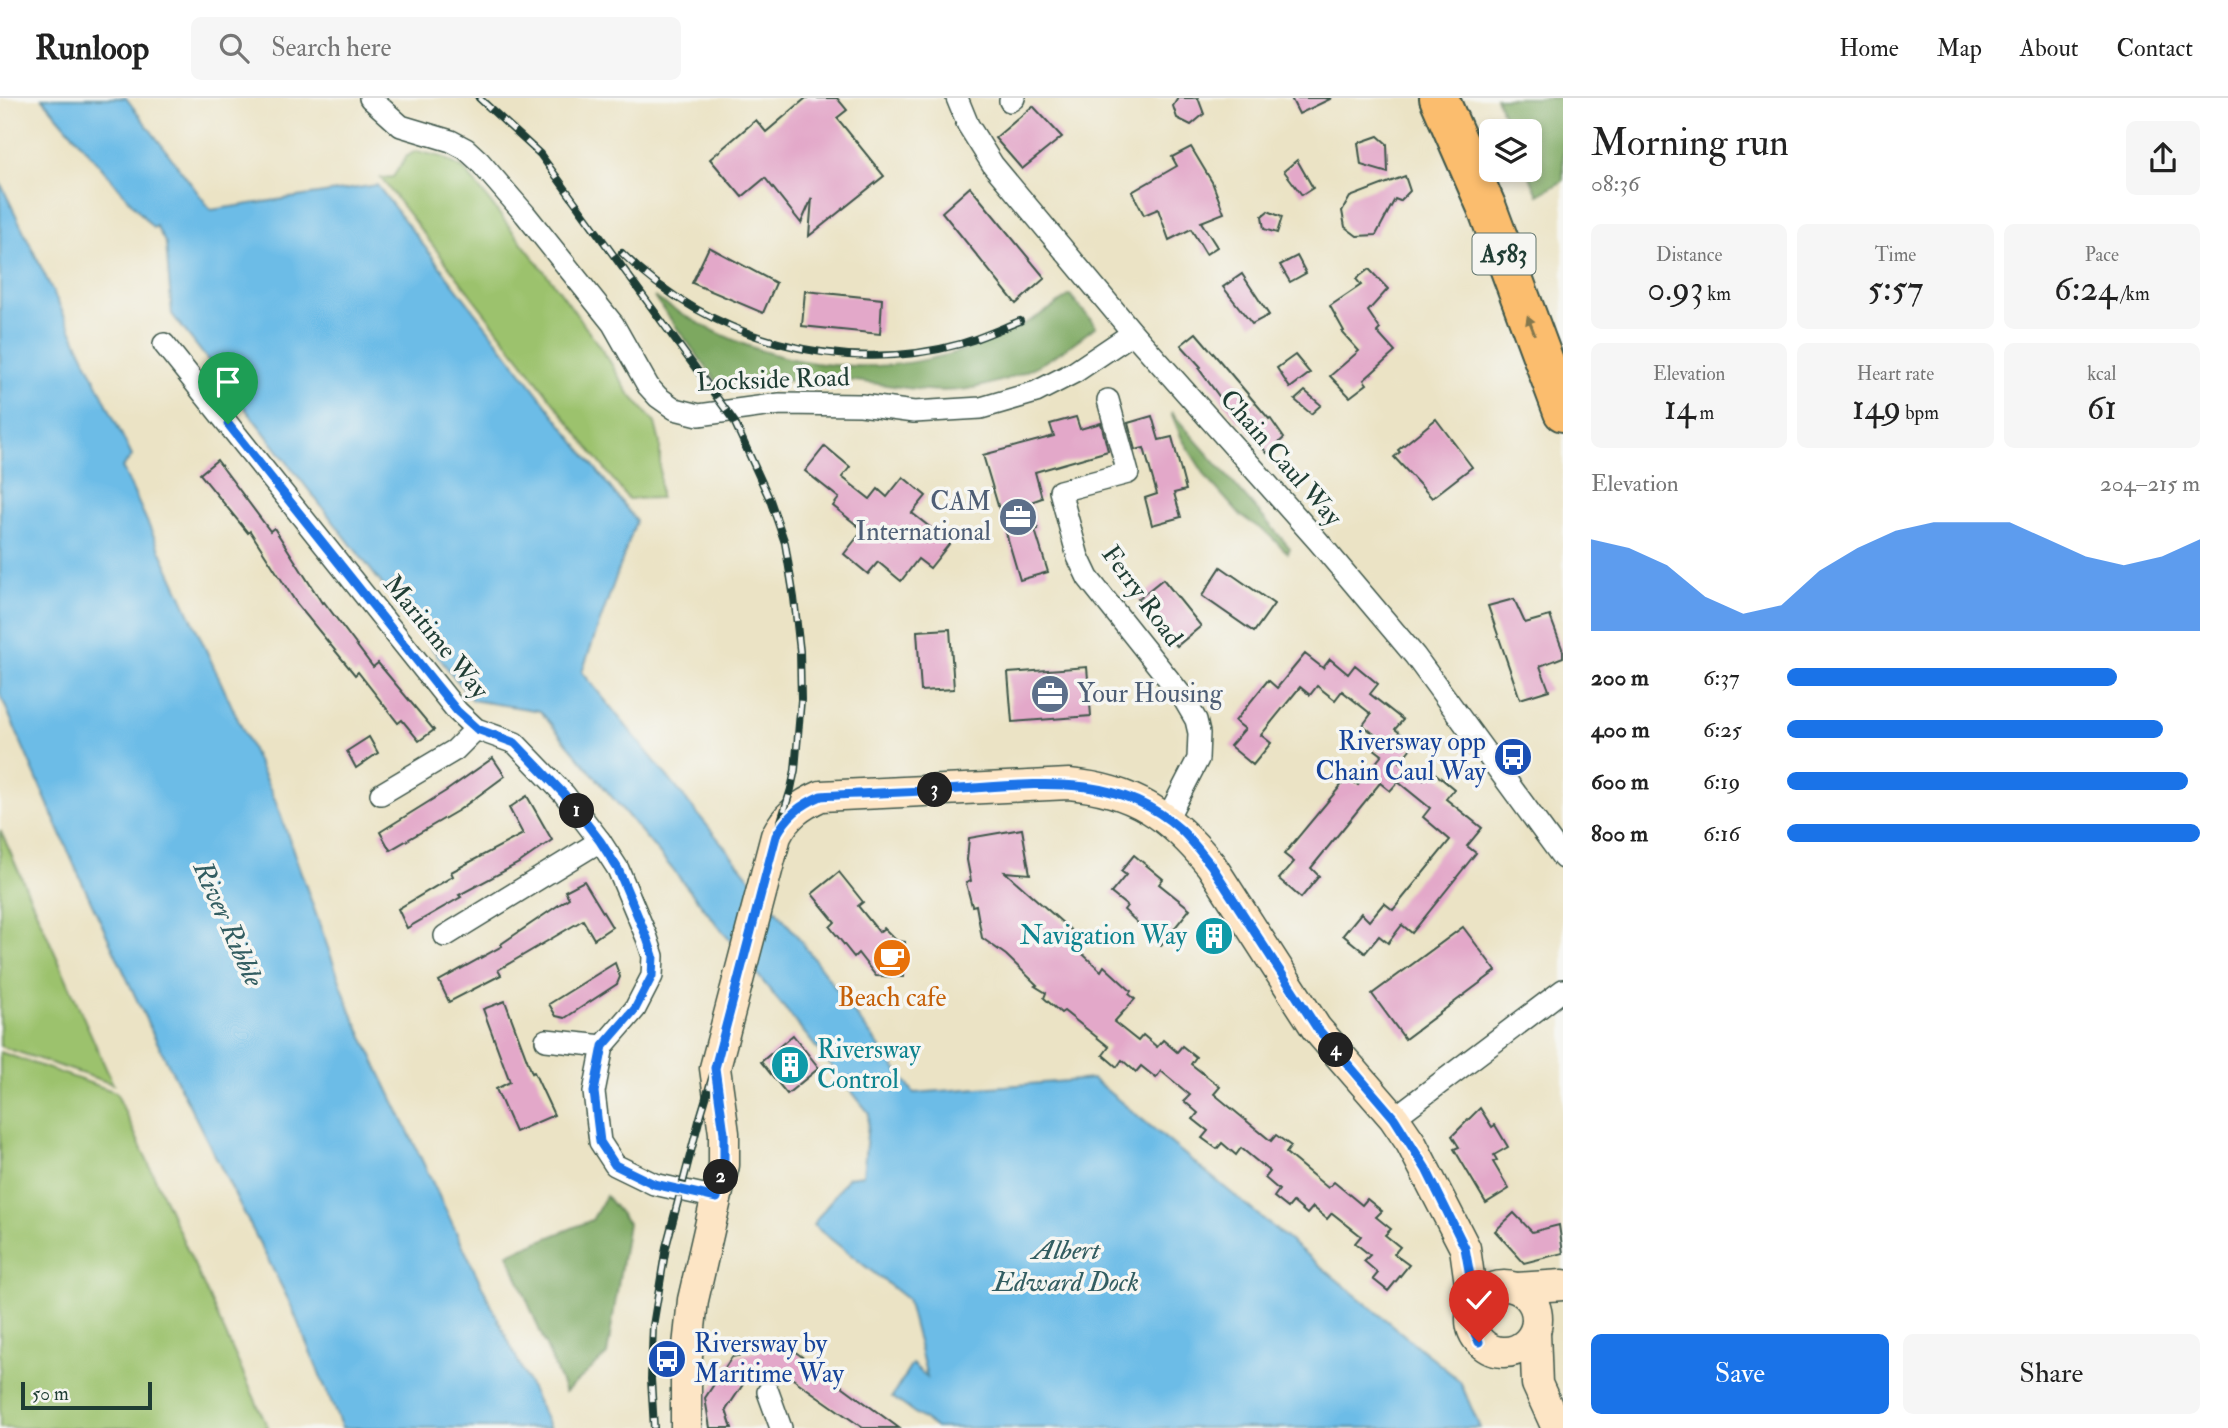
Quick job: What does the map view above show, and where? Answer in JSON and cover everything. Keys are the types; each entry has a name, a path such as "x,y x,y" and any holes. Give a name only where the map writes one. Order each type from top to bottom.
{"highway":[{"name":"A583","path":"1439,98 1486,208 1563,412"},
{"path":"1466,98 1479,129"},
{"name":"A583","path":"1501,182 1563,339"}],"street":[{"name":"Lockside Road","path":"370,98 401,126 451,141 466,149 479,162 525,214 613,324 648,386 658,397 676,409 699,415 793,404 861,405 914,412 981,408 1036,392 1075,372 1133,333"},
{"name":"Chain Caul Way","path":"957,98 968,125 993,166 1133,333 1318,541 1415,656 1563,858"},
{"name":"Maritime Way","path":"164,344 457,711 477,729 515,743 564,794 600,841 618,869 653,956 652,976 635,1009 603,1046 594,1092 600,1142 615,1165 654,1184 717,1198"},
{"name":"Ferry Road","path":"1108,400 1128,473 1060,491 1078,557 1088,578 1182,696 1196,720 1199,733 1198,759 1167,819"},
{"path":"381,794 454,750 477,729"},
{"path":"686,1428 686,1365 693,1300 724,1165 724,1133 715,1068 767,866 782,824 805,803 821,796 1069,784 1094,786 1116,793 1167,819 1211,865 1317,1028 1394,1118 1426,1169 1465,1248 1474,1334 1487,1348 1537,1384"},
{"path":"446,936 600,841"},
{"path":"1394,1118 1563,990"},
{"path":"546,1040 603,1046"},
{"path":"1465,1248 1533,1303 1537,1313 1537,1384 1557,1428"},
{"path":"1473,1305 1487,1290 1563,1285"},
{"path":"1496,1352 1519,1349 1528,1342 1536,1328 1563,1297"},
{"path":"768,1392 781,1428"}],"green space":[{"path":"1496,98 1563,98 1563,181 1538,195 1532,182 1542,182 1542,119 1506,119"},
{"path":"416,151 442,157 464,169 559,290 609,360 627,391 655,423 660,443 660,498 628,499 381,178 393,177 406,157"},
{"path":"1070,295 1096,326 1052,358 1021,374 987,385 951,391 830,379 776,382 723,390 654,297 710,329 754,348 809,362 848,366 926,360 964,350 1036,317"},
{"path":"1171,412 1290,548 1288,553 1267,533 1240,515 1207,478 1182,439"},
{"path":"0,830 7,845 113,1084 0,1046"},
{"path":"0,1052 116,1092 268,1428 0,1428"},
{"path":"606,1196 628,1223 607,1355 565,1392 508,1254 592,1220"}],"water":[{"name":"Albert Edward Dock","path":"42,98 126,98 211,210 377,185 636,521 582,672 794,932 914,1093 1093,1079 1460,1381 1480,1428 936,1428 892,1397 912,1364 927,1377 907,1299 813,1225 848,1177 863,1175 869,1113 674,871 540,711 472,700 172,314 166,244 156,226 153,228"},
{"name":"River Ribble","path":"0,182 132,456 122,467 275,800 351,1012 550,1428 342,1428 289,1301 150,1028 76,869 0,694"}],"building":[{"path":"806,98 837,98 847,110 837,118 884,176 809,236 812,198 801,223 765,178 742,197 710,159 756,120 766,132"},
{"path":"1178,98 1198,98 1204,114 1191,125 1177,118 1173,106"},
{"path":"1291,98 1332,98 1299,114"},
{"path":"1033,106 1062,137 1022,169 995,138"},
{"path":"1378,136 1387,144 1388,173 1361,165 1358,143"},
{"path":"1191,147 1212,182 1224,213 1201,222 1217,247 1206,254 1191,229 1169,240 1158,209 1144,215 1132,192 1177,166 1172,157"},
{"path":"1297,160 1313,188 1302,195 1284,171"},
{"path":"1405,176 1410,191 1400,201 1395,199 1376,235 1357,236 1345,227 1342,211 1350,197"},
{"path":"970,187 1045,278 1016,304 942,212"},
{"path":"1268,211 1282,217 1277,233 1264,229 1262,216"},
{"path":"709,247 776,283 763,313 692,283"},
{"path":"1297,256 1306,273 1290,282 1280,265"},
{"path":"1369,269 1388,289 1368,311 1380,329 1377,332 1395,352 1364,380 1367,384 1350,397 1330,376 1359,351 1342,332 1344,331 1330,306 1361,285 1356,279"},
{"path":"1242,274 1269,315 1252,324 1223,287"},
{"path":"805,291 882,299 880,334 802,326"},
{"path":"1196,333 1270,418 1284,438 1267,453 1240,420 1238,422 1199,369 1201,367 1181,345"},
{"path":"1295,355 1310,373 1290,388 1277,368"},
{"path":"1305,391 1321,405 1311,414 1295,400"},
{"path":"1152,416 1159,440 1172,437 1186,490 1174,493 1181,517 1152,525 1145,498 1157,494 1144,448 1135,450 1128,423"},
{"path":"1076,417 1080,429 1101,423 1108,451 1035,472 1042,498 1031,502 1038,529 1035,530 1048,572 1020,580 983,455 1054,436 1050,424"},
{"path":"1436,419 1472,467 1432,498 1394,457 1400,452 1398,450"},
{"path":"825,446 850,467 842,477 870,499 878,489 887,497 903,477 926,496 912,513 950,543 930,568 918,559 901,581 878,562 868,574 844,554 863,530 833,506 839,498 805,471"},
{"path":"217,460 270,531 274,528 322,603 324,602 373,667 378,663 434,730 419,741 402,720 398,723 358,672 355,675 297,604 250,531 248,533 200,474"},
{"path":"1221,567 1274,604 1254,632 1202,596"},
{"path":"1163,579 1201,626 1177,646 1138,599"},
{"path":"1514,599 1525,623 1550,616 1563,651 1563,657 1540,666 1549,690 1520,699 1488,606"},
{"path":"950,629 954,689 921,691 917,631"},
{"path":"1305,654 1323,668 1330,659 1348,674 1355,665 1378,684 1370,694 1403,720 1395,729 1414,744 1400,762 1423,780 1431,770 1454,789 1446,799 1482,828 1467,846 1476,853 1412,933 1402,925 1388,943 1379,936 1365,953 1343,935 1361,913 1369,921 1384,903 1393,910 1450,840 1423,817 1430,808 1398,782 1390,791 1380,783 1311,868 1319,876 1301,898 1279,879 1294,862 1284,854 1348,777 1358,785 1382,755 1373,748 1380,739 1363,725 1371,714 1342,691 1335,700 1317,686 1310,695 1300,687 1261,735 1271,743 1253,765 1230,746 1245,729 1235,721 1268,680 1277,688"},
{"name":"Your Housing","path":"1087,667 1091,716 1012,722 1008,673"},
{"path":"369,737 378,753 356,768 347,751"},
{"path":"493,758 505,776 459,810 390,850 380,832"},
{"path":"527,796 552,840 519,863 459,895 461,897 407,928 398,909 453,876 451,872 523,834 509,808"},
{"path":"1022,829 1030,874 1005,872 1081,939 1074,946 1101,971 1104,966 1131,991 1129,994 1135,999 1114,1022 1138,1041 1143,1035 1157,1047 1163,1040 1177,1052 1182,1046 1196,1057 1191,1064 1220,1087 1214,1094 1271,1141 1276,1135 1291,1146 1286,1153 1328,1188 1334,1182 1362,1205 1367,1199 1382,1211 1376,1217 1391,1229 1385,1235 1400,1247 1394,1254 1409,1265 1388,1291 1373,1279 1378,1273 1364,1261 1370,1255 1355,1243 1361,1236 1332,1213 1327,1219 1313,1207 1307,1214 1293,1202 1288,1208 1274,1197 1279,1190 1265,1178 1270,1172 1241,1148 1236,1155 1222,1143 1217,1149 1202,1138 1208,1131 1193,1119 1198,1113 1184,1101 1190,1095 1161,1071 1156,1078 1141,1066 1136,1072 1122,1060 1117,1067 1103,1055 1109,1047 1064,1011 1061,1013 1044,998 1046,993 1035,986 1037,985 1006,955 982,938 976,905 972,906 966,883 971,881 967,860 969,838"},
{"path":"1134,855 1163,879 1159,884 1190,909 1161,945 1124,910 1127,906 1111,893 1126,875 1121,871"},
{"path":"839,872 863,902 858,906 879,932 884,928 897,941 905,942 903,977 876,976 858,953 854,957 830,927 835,922 812,894"},
{"path":"584,881 612,927 594,939 583,920 498,970 501,975 449,1002 439,981 502,946 501,944 569,898 565,891"},
{"name":"Navigation Way","path":"1216,925 1225,938 1212,948 1202,934"},
{"path":"1463,927 1496,971 1405,1039 1372,994"},
{"path":"615,963 620,977 617,984 565,1018 556,1016 549,1004"},
{"path":"505,1001 532,1073 534,1072 554,1115 515,1132 496,1089 510,1082 483,1009"},
{"name":"Riversway Control","path":"793,1035 819,1068 787,1094 761,1062"},
{"path":"1480,1108 1492,1127 1495,1125 1508,1147 1494,1155 1497,1160 1493,1162 1509,1189 1486,1203 1454,1149 1459,1147 1452,1136"},
{"path":"1514,1213 1532,1232 1559,1225 1563,1253 1524,1263 1495,1231"},
{"path":"786,1345 899,1428 863,1428 783,1372 746,1380 726,1410 732,1428 710,1428 705,1398 732,1357"}],"railway":[{"path":"479,98 540,154 734,421 770,500 785,543 794,598 800,651 801,700 795,770 666,1247 653,1326 651,1379 654,1428"},
{"path":"622,253 656,283 694,308 736,328 779,343 824,352 870,356 915,353 968,342 1020,321"}],"place":[{"name":"CAM International","path":"1018,517"},
{"name":"Your Housing","path":"1050,694"},
{"name":"Riversway opp Chain Caul Way","path":"1513,757"},
{"name":"Navigation Way","path":"1214,936"},
{"name":"Beach cafe","path":"892,958"},
{"name":"Riversway Control","path":"790,1065"},
{"name":"Riversway by Maritime Way","path":"667,1359"}],"route":[{"path":"228,424 457,711 477,729 515,743 564,794 618,869 653,956 652,976 635,1009 603,1046 594,1092 600,1142 615,1165 654,1184 717,1198 724,1165 724,1133 715,1068 776,836 782,824 796,809 821,796 1043,784 1094,786 1154,811 1180,829 1191,841 1211,865 1317,1028 1394,1118 1426,1169 1465,1248 1472,1287 1471,1325 1479,1342"}]}
